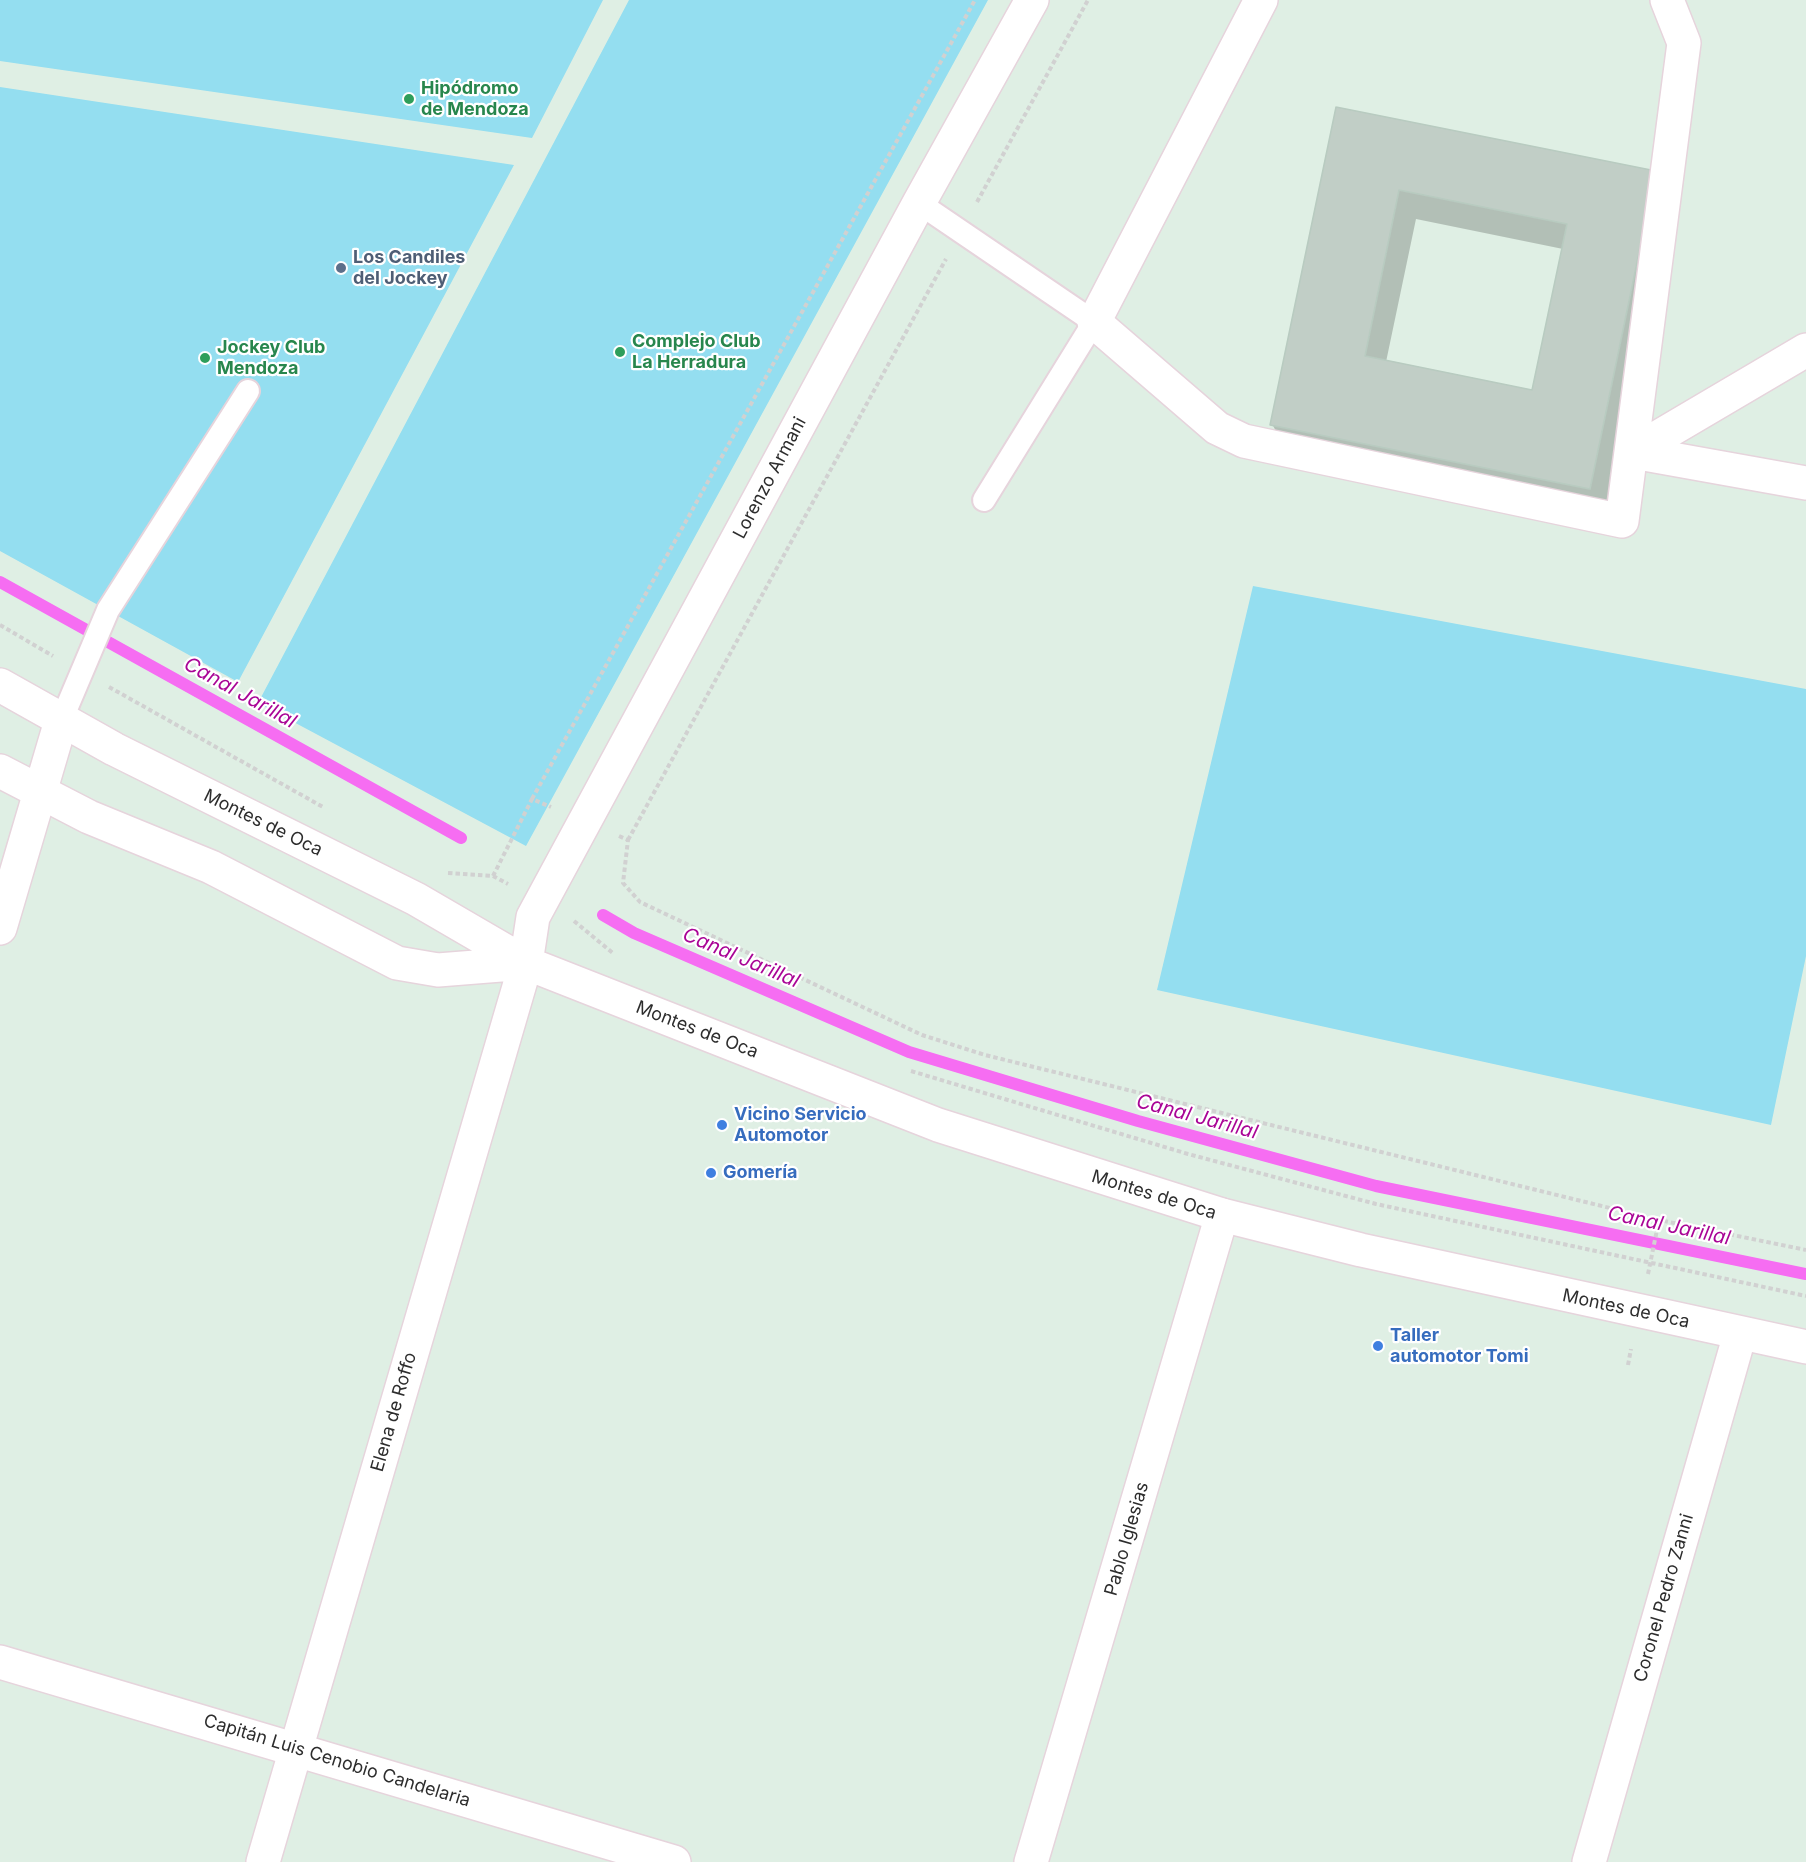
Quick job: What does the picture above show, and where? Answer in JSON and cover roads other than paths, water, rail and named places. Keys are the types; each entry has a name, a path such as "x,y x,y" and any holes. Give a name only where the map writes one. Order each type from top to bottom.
{"street":[{"name":"Lorenzo Armani","path":"526,963 533,916 540,902 919,203 1032,0"},
{"path":"1282,0 1254,13 1094,322 1217,428 1244,441 1622,521 1633,452 1684,43 1667,0"},
{"path":"1633,452 1806,350"},
{"path":"1633,452 1806,483"},
{"name":"Montes de Oca","path":"0,685 114,749 416,899 526,963 938,1125 1222,1215 1361,1250 1806,1347"},
{"path":"0,928 61,721"},
{"name":"Montes de Oca","path":"0,771 89,818 211,867 397,963 438,970 526,963"},
{"name":"Elena de Roffo","path":"263,1862 526,963"},
{"name":"Pablo Iglesias","path":"1031,1862 1222,1215"},
{"name":"Coronel Pedro Zanni","path":"1588,1862 1740,1334"},
{"name":"Capitán Luis Cenobio Candelaria","path":"0,1662 674,1862"}],"lane":[{"path":"919,203 1094,322 984,500"},
{"path":"61,721 105,617 248,391"}],"waterway":[{"name":"Canal Jarillal","path":"0,582 461,838"},
{"name":"Canal Jarillal","path":"603,915 634,933 909,1052 1138,1121 1376,1186 1806,1274"}],"place":[{"name":"Hipódromo de Mendoza","path":"409,99"},
{"name":"Los Candiles del Jockey","path":"341,268"},
{"name":"Complejo Club La Herradura","path":"620,352"},
{"name":"Jockey Club Mendoza","path":"205,358"},
{"name":"Vicino Servicio Automotor","path":"722,1125"},
{"name":"Gomería","path":"711,1173"},
{"name":"Taller automotor Tomi","path":"1378,1346"}]}
